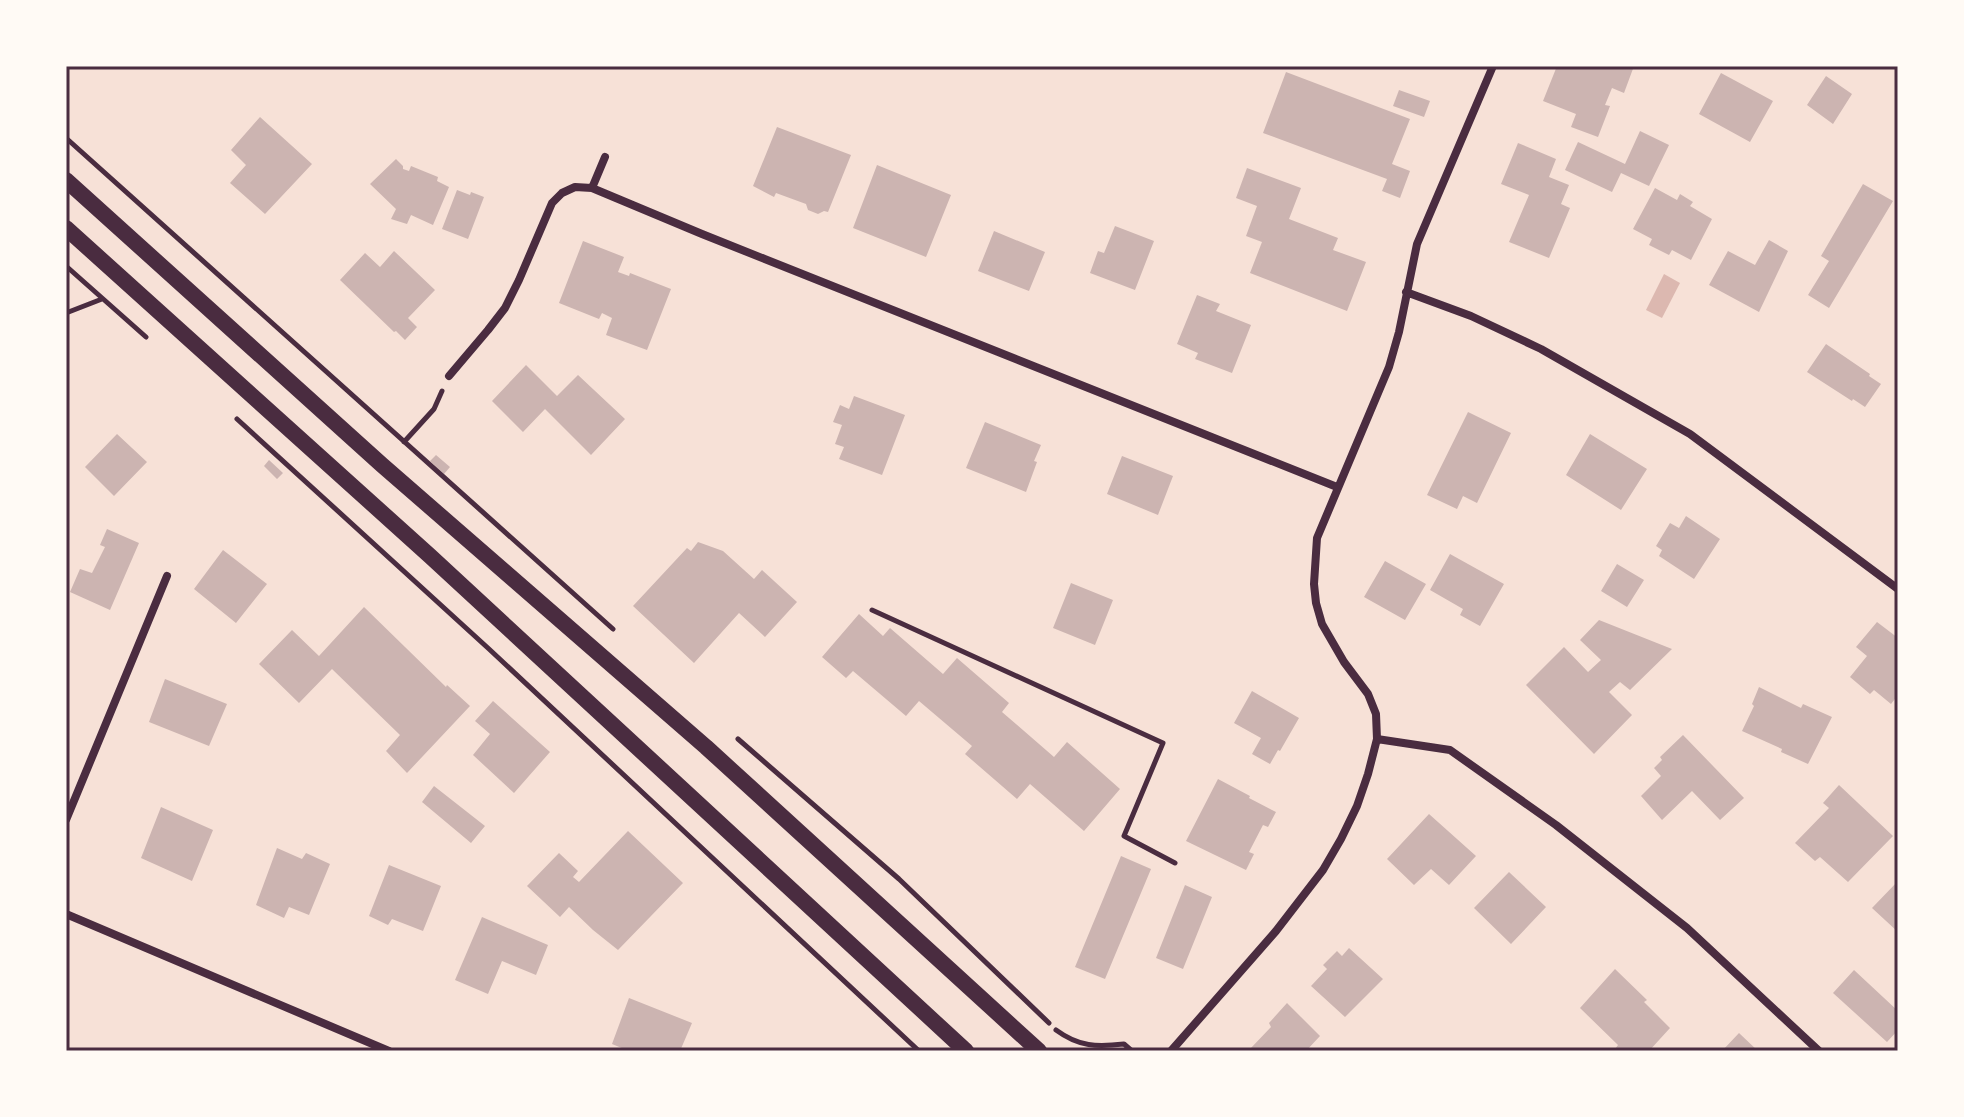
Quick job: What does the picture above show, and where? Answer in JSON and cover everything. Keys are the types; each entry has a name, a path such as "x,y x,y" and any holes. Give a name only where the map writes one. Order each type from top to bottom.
{"main road":[{"path":"66,180 382,465 706,747 1039,1051"},
{"path":"66,228 419,546 966,1051"}],"street":[{"path":"1171,1051 1276,931 1323,870 1357,806 1368,774 1377,739 1376,714 1368,694 1344,662 1322,624 1314,584 1317,538 1389,367 1417,244 1493,66"},
{"path":"592,188 605,157"},
{"path":"449,376 505,308 552,203 562,193 575,187 592,188 1337,487"},
{"path":"1406,292 1471,316 1541,349 1690,434 1898,589"},
{"path":"66,820 167,576"},
{"path":"1377,739 1450,750 1556,825 1687,928 1819,1051"},
{"path":"66,914 389,1051"}],"path":[{"path":"66,138 618,634"},
{"path":"66,266 151,342"},
{"path":"66,313 130,285"},
{"path":"404,442 434,409 449,376"},
{"path":"231,414 609,760 919,1051"},
{"path":"872,610 1163,743 1124,836 1175,863"},
{"path":"733,735 899,879 1060,1033 1091,1046 1124,1044 1132,1051"}],"shaded area":[{"path":"1664,274 1680,283 1662,318 1646,310"}],"building":[{"path":"1557,66 1634,66 1624,93 1612,88 1605,105 1610,106 1598,137 1571,127 1576,114 1543,101"},
{"path":"1286,72 1410,119 1392,164 1410,171 1400,198 1382,191 1387,179 1263,133"},
{"path":"1721,73 1773,101 1750,142 1699,114"},
{"path":"1826,76 1852,94 1833,124 1807,105"},
{"path":"1399,90 1430,101 1424,117 1393,106"},
{"path":"260,117 312,164 265,214 230,183 246,165 231,150"},
{"path":"777,127 851,155 828,212 818,214 808,210 806,204 776,193 774,197 753,186"},
{"path":"1640,131 1669,145 1649,186 1621,173 1612,192 1565,170 1578,142 1625,164"},
{"path":"1518,143 1556,159 1549,177 1569,185 1561,204 1570,208 1549,258 1509,242 1529,195 1501,184"},
{"path":"396,159 403,169 409,171 411,166 438,177 437,181 449,187 433,225 411,215 407,224 391,219 396,209 370,184"},
{"path":"877,165 951,195 926,257 853,228"},
{"path":"1247,168 1301,188 1289,219 1338,238 1333,250 1366,262 1347,311 1250,273 1262,242 1246,236 1257,206 1236,198"},
{"path":"1863,184 1893,201 1829,308 1808,295 1829,261 1821,256"},
{"path":"1655,188 1677,200 1680,194 1693,202 1690,206 1712,219 1691,260 1672,250 1669,255 1649,245 1652,239 1633,229"},
{"path":"457,190 484,197 468,239 442,229"},
{"path":"1115,226 1154,241 1135,290 1090,273 1098,251 1104,253"},
{"path":"994,231 1045,252 1029,291 978,271"},
{"path":"1769,240 1788,251 1759,312 1709,285 1728,251 1755,265"},
{"path":"583,241 624,257 618,272 629,276 630,273 671,289 647,350 606,335 612,318 602,313 599,319 559,303"},
{"path":"394,251 435,290 408,318 417,327 405,340 340,280 365,253 380,267"},
{"path":"1197,295 1220,304 1216,311 1251,325 1232,373 1195,359 1198,353 1177,344"},
{"path":"1826,344 1881,384 1865,407 1807,372"},
{"path":"526,365 557,396 578,375 625,419 591,455 545,409 523,432 492,401"},
{"path":"854,396 905,415 882,475 839,459 844,447 835,444 842,425 833,422 840,405 849,409"},
{"path":"1468,412 1511,433 1477,503 1463,496 1457,509 1427,495"},
{"path":"985,422 1041,445 1026,492 966,468"},
{"path":"117,434 147,462 114,496 85,467"},
{"path":"1590,434 1647,469 1621,510 1566,475"},
{"path":"436,455 450,467 444,474 430,461"},
{"path":"1122,456 1173,476 1158,515 1107,494"},
{"path":"269,460 283,473 277,479 264,466"},
{"path":"1686,516 1720,539 1694,579 1659,556 1662,550 1656,546 1670,523 1679,528"},
{"path":"107,529 139,543 110,610 70,592 80,569 92,573 105,547 100,545"},
{"path":"698,542 723,551 754,579 762,570 797,602 765,637 739,613 694,663 633,606 687,548 691,551"},
{"path":"223,550 267,584 236,623 194,589"},
{"path":"1450,554 1504,584 1480,626 1460,615 1463,609 1430,590"},
{"path":"1385,561 1426,584 1405,620 1364,597"},
{"path":"1617,564 1644,580 1627,607 1601,591"},
{"path":"1071,583 1113,600 1095,645 1053,628"},
{"path":"364,607 446,687 470,706 407,773 386,751 400,735 332,669 299,703 259,664 292,630 319,656"},
{"path":"859,614 883,636 890,628 943,674 957,658 1009,703 1002,712 1054,757 1067,742 1120,789 1084,831 1030,784 1017,799 965,754 972,746 919,701 906,716 853,671 846,678 822,657"},
{"path":"1599,620 1672,649 1630,690 1620,682 1609,692 1632,715 1594,754 1526,685 1564,647 1588,672 1601,660 1580,640"},
{"path":"1877,622 1898,638 1898,695 1891,704 1874,690 1870,694 1850,677 1867,656 1856,647"},
{"path":"165,679 227,704 209,746 149,722"},
{"path":"1759,687 1801,708 1803,704 1832,717 1808,764 1742,731"},
{"path":"1252,691 1299,718 1270,764 1252,754 1261,738 1234,723"},
{"path":"493,701 550,752 514,793 473,755 490,734 475,721"},
{"path":"1683,735 1744,798 1720,820 1692,791 1662,820 1641,796 1661,776 1654,768 1662,760 1660,757"},
{"path":"1218,779 1276,812 1268,827 1263,825 1249,852 1254,854 1246,870 1186,841"},
{"path":"1839,785 1893,836 1848,882 1820,857 1815,861 1795,843 1829,808 1823,803"},
{"path":"434,786 485,826 471,843 422,802"},
{"path":"161,807 213,830 192,881 141,858"},
{"path":"1429,814 1476,856 1449,885 1431,869 1414,885 1387,859"},
{"path":"628,831 683,883 618,950 569,907 560,917 527,886 559,853 578,871 573,877 579,882"},
{"path":"277,848 302,859 306,853 330,864 309,915 289,907 284,918 256,905"},
{"path":"1121,856 1151,869 1105,979 1075,967"},
{"path":"389,865 441,886 423,931 392,919 388,925 369,916"},
{"path":"1509,872 1546,907 1511,944 1474,908"},
{"path":"1898,881 1898,932 1872,908"},
{"path":"1185,885 1212,897 1183,969 1156,958"},
{"path":"482,917 548,945 536,975 502,961 488,994 455,980"},
{"path":"1349,948 1383,979 1345,1017 1311,986 1327,969 1323,965 1337,951 1342,956"},
{"path":"1615,969 1670,1028 1649,1051 1617,1051 1618,1045 1580,1008"},
{"path":"1854,970 1898,1011 1898,1030 1887,1042 1833,993"},
{"path":"629,998 692,1023 680,1051 629,1051 612,1044"},
{"path":"1287,1003 1320,1036 1306,1051 1252,1051 1250,1049 1271,1027 1269,1023"},
{"path":"1739,1033 1758,1051 1722,1051"}]}
